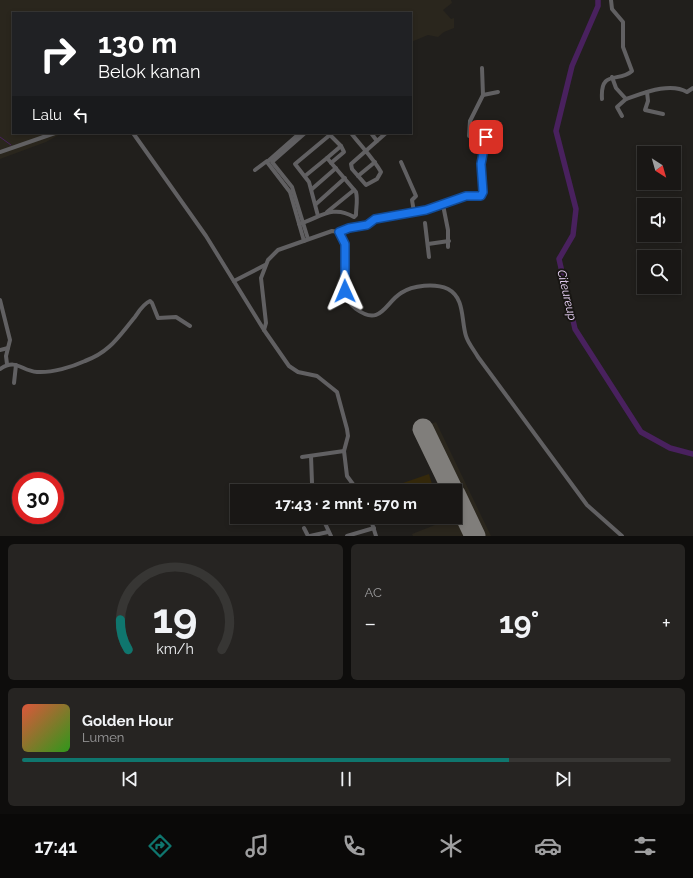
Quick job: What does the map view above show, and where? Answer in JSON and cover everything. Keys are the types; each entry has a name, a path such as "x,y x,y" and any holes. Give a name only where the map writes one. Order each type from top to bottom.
{"street":[{"path":"602,99 604,82 612,77 630,73 632,70 623,47 623,22 620,16 612,9 611,0"},
{"path":"234,281 265,265 278,250 332,231 339,232 349,228 367,225 375,219 443,205 466,196 481,196 481,164 486,138 469,136 470,121 483,95 482,68"},
{"path":"612,77 616,88 626,99"},
{"path":"622,116 617,107 626,99 647,92 668,88 681,88 688,92 693,88"},
{"path":"483,95 498,92"},
{"path":"647,92 648,101 645,110 663,114"},
{"path":"0,152 51,134"},
{"path":"134,134 206,236 264,330 291,368 300,373 317,376 337,392 347,429 344,451 348,478 353,484"},
{"path":"255,170 299,134"},
{"path":"301,224 292,187 272,162 304,134"},
{"path":"318,216 312,189 305,176 295,163 331,134 344,150 344,152 331,163"},
{"path":"352,134 365,151 375,162 381,172 377,179 366,185 352,169 351,164 365,151 385,134"},
{"path":"372,134 377,141"},
{"path":"305,176 340,146"},
{"path":"326,212 347,213 355,216 357,198 354,190 345,178 327,158"},
{"path":"267,160 268,164 290,192 306,240"},
{"path":"358,176 375,162"},
{"path":"401,162 416,196 412,200 414,212"},
{"path":"312,189 336,168"},
{"path":"316,204 345,178"},
{"path":"301,224 326,212 354,190"},
{"path":"443,205 448,230 448,247"},
{"path":"347,213 355,206"},
{"path":"425,224 429,257"},
{"path":"339,232 345,244 346,294 352,305 363,313 371,315 382,313 402,292 415,288 438,286 453,293 460,303 465,333 473,349 587,505 622,536"},
{"path":"428,244 449,241"},
{"path":"264,330 266,323 261,278 265,265"},
{"path":"0,300 9,332 10,342 7,364"},
{"path":"0,369 7,364 16,365 38,372 74,365 92,358 109,348 143,307 150,301 158,318 176,317 190,326"},
{"path":"0,350 8,348"},
{"path":"14,383 16,365"},
{"path":"302,458 344,451"},
{"path":"311,456 312,484"},
{"path":"325,524 331,536"},
{"path":"373,524 376,536"},
{"path":"304,528 309,536 328,532"},
{"path":"347,536 374,528"}],"shaded area":[{"path":"0,0 451,0 452,3 443,10 451,19 454,18 454,28 444,32 438,37 428,35 412,42 412,12 12,12 12,134 60,134 46,142 0,159"},
{"path":"436,422 491,536 413,536 412,534 437,524 462,524 462,484 439,484 416,429"},
{"path":"429,474 432,484 403,484"}],"waterway":[{"name":"Citeureup","path":"598,0 598,6 572,66 556,131 576,209 573,235 559,259 575,329 641,432 670,448 693,454"},
{"path":"0,137 11,145"}],"runway":[{"path":"423,429 450,484"},
{"path":"462,509 475,536"}],"route":[{"path":"345,291 345,244 344,239 339,232 349,228 367,225 375,219 426,210 466,196 481,196 483,192 481,164 486,137"}]}
